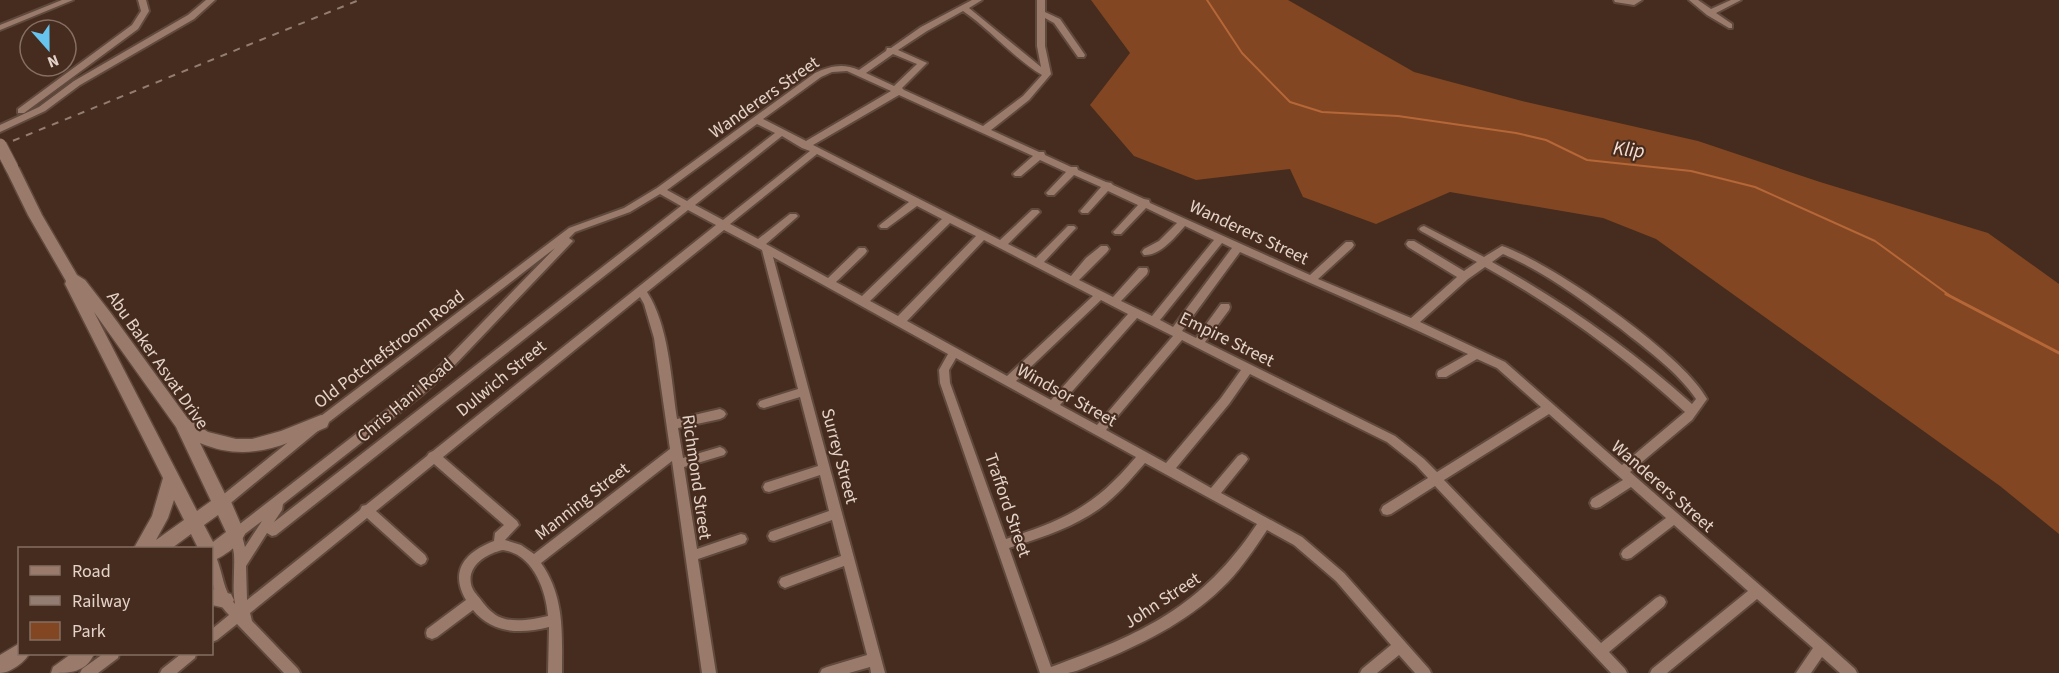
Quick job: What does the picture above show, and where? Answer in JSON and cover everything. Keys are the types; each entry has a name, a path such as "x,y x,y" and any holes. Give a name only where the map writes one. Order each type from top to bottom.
{"main road":[{"name":"Abu Baker Asvat Drive","path":"0,145 35,215 72,279 80,284 105,316 182,423 223,502 236,534"},
{"name":"Abu Baker Asvat Drive","path":"72,279 72,287 172,476 206,547"},
{"path":"182,423 212,442 241,447 278,440 321,422"},
{"path":"143,547 160,519 172,476"},
{"path":"162,547 223,502"},
{"name":"Chris Hani Road","path":"213,552 236,534"},
{"path":"0,666 18,653"},
{"path":"60,673 84,655"}],"street":[{"path":"0,28 69,0"},
{"path":"21,111 135,27 146,11 142,0"},
{"path":"0,129 42,109 77,83 191,17 211,0"},
{"path":"861,72 890,50 978,0"},
{"path":"1041,0 1043,14 1040,35 1047,74"},
{"path":"1618,0 1636,1"},
{"path":"1693,0 1729,26"},
{"path":"1710,13 1737,0"},
{"path":"963,8 988,24 1030,64 1047,74"},
{"path":"1043,14 1057,21 1081,55"},
{"name":"Dulwich Street","path":"213,635 242,616 366,510 641,290 810,148 899,89 923,63 890,50"},
{"name":"Wanderers Street","path":"579,227 627,210 660,190 824,72 842,67 861,72 1501,365 1850,673"},
{"path":"986,129 1026,98 1047,74"},
{"name":"Empire Street","path":"757,120 948,219 1391,439 1434,478 1620,673"},
{"path":"272,531 539,324 583,286 690,206 780,133"},
{"path":"1018,174 1041,154"},
{"path":"1051,194 1074,169"},
{"path":"1085,211 1108,185"},
{"name":"Windsor Street","path":"660,190 1298,541 1328,565 1424,673"},
{"path":"884,226 915,202"},
{"path":"1118,232 1146,202"},
{"path":"1001,245 1035,212"},
{"path":"763,246 793,216"},
{"path":"863,301 948,219"},
{"path":"1146,252 1162,244 1185,221"},
{"name":"Old Potchefstroom Road","path":"223,502 321,422 579,227"},
{"name":"Chris Hani Road","path":"236,534 446,367 579,227"},
{"path":"1036,263 1071,228"},
{"path":"1424,229 1484,261 1588,326 1640,365 1694,412"},
{"path":"900,321 982,236"},
{"path":"1153,321 1221,238"},
{"path":"1411,243 1464,276"},
{"path":"1312,279 1349,244"},
{"name":"Surrey Street","path":"763,246 805,391 878,673"},
{"path":"1098,431 1177,333 1239,246"},
{"path":"1072,281 1104,249"},
{"path":"1412,323 1464,276 1499,250 1507,251 1606,312 1674,367 1700,393 1701,401 1694,412 1622,472"},
{"path":"830,282 862,251"},
{"path":"1114,302 1143,271"},
{"name":"Richmond Street","path":"641,290 651,310 659,338 709,673"},
{"path":"1008,382 1100,295"},
{"path":"1198,343 1225,307"},
{"path":"1052,406 1135,313"},
{"name":"Trafford Street","path":"956,351 944,370 945,383 1047,673"},
{"path":"1442,374 1478,353"},
{"path":"1168,469 1225,400 1248,368"},
{"path":"764,404 805,391"},
{"path":"1387,510 1434,478 1550,407"},
{"path":"671,424 720,414"},
{"name":"Manning Street","path":"500,544 521,551 533,562 675,452"},
{"path":"677,465 720,452"},
{"path":"433,456 513,525 499,537 500,544 486,549 473,560 465,572 464,584 474,602 486,616 499,624 530,626 555,620"},
{"path":"1003,545 1057,528 1089,512 1113,492 1143,456"},
{"path":"1214,493 1242,459"},
{"path":"769,487 825,469"},
{"path":"1596,502 1632,481"},
{"path":"240,564 288,494"},
{"path":"366,510 421,559"},
{"path":"774,536 837,513"},
{"path":"1627,554 1675,518"},
{"name":"John Street","path":"1052,673 1131,642 1190,608 1225,579 1253,544 1265,522"},
{"path":"236,534 240,564 239,588 242,616"},
{"path":"691,556 741,539"},
{"path":"785,582 849,559"},
{"path":"533,562 548,587 555,620 555,673"},
{"path":"213,567 218,598 242,616 293,673"},
{"path":"1657,673 1757,591"},
{"path":"432,633 474,602"},
{"path":"1600,652 1660,602"},
{"path":"1367,673 1400,646"},
{"path":"1803,673 1821,647"},
{"path":"87,673 111,655"},
{"path":"167,673 189,655"},
{"path":"828,673 875,659"}],"green space":[{"path":"1091,0 1288,0 1414,72 1522,101 1698,141 1820,182 1988,233 2059,284 2059,534 2000,486 1656,239 1603,218 1450,192 1376,224 1303,197 1290,169 1196,180 1134,156 1090,105 1130,53"}],"waterway":[{"name":"Klip","path":"1207,0 1242,53 1290,102 1322,112 1398,116 1516,133 1546,140 1587,160 1691,171 1755,187 1875,241 1949,295"},
{"name":"Klip","path":"1946,294 2059,353"}],"railway":[{"path":"0,146 359,0"}]}
